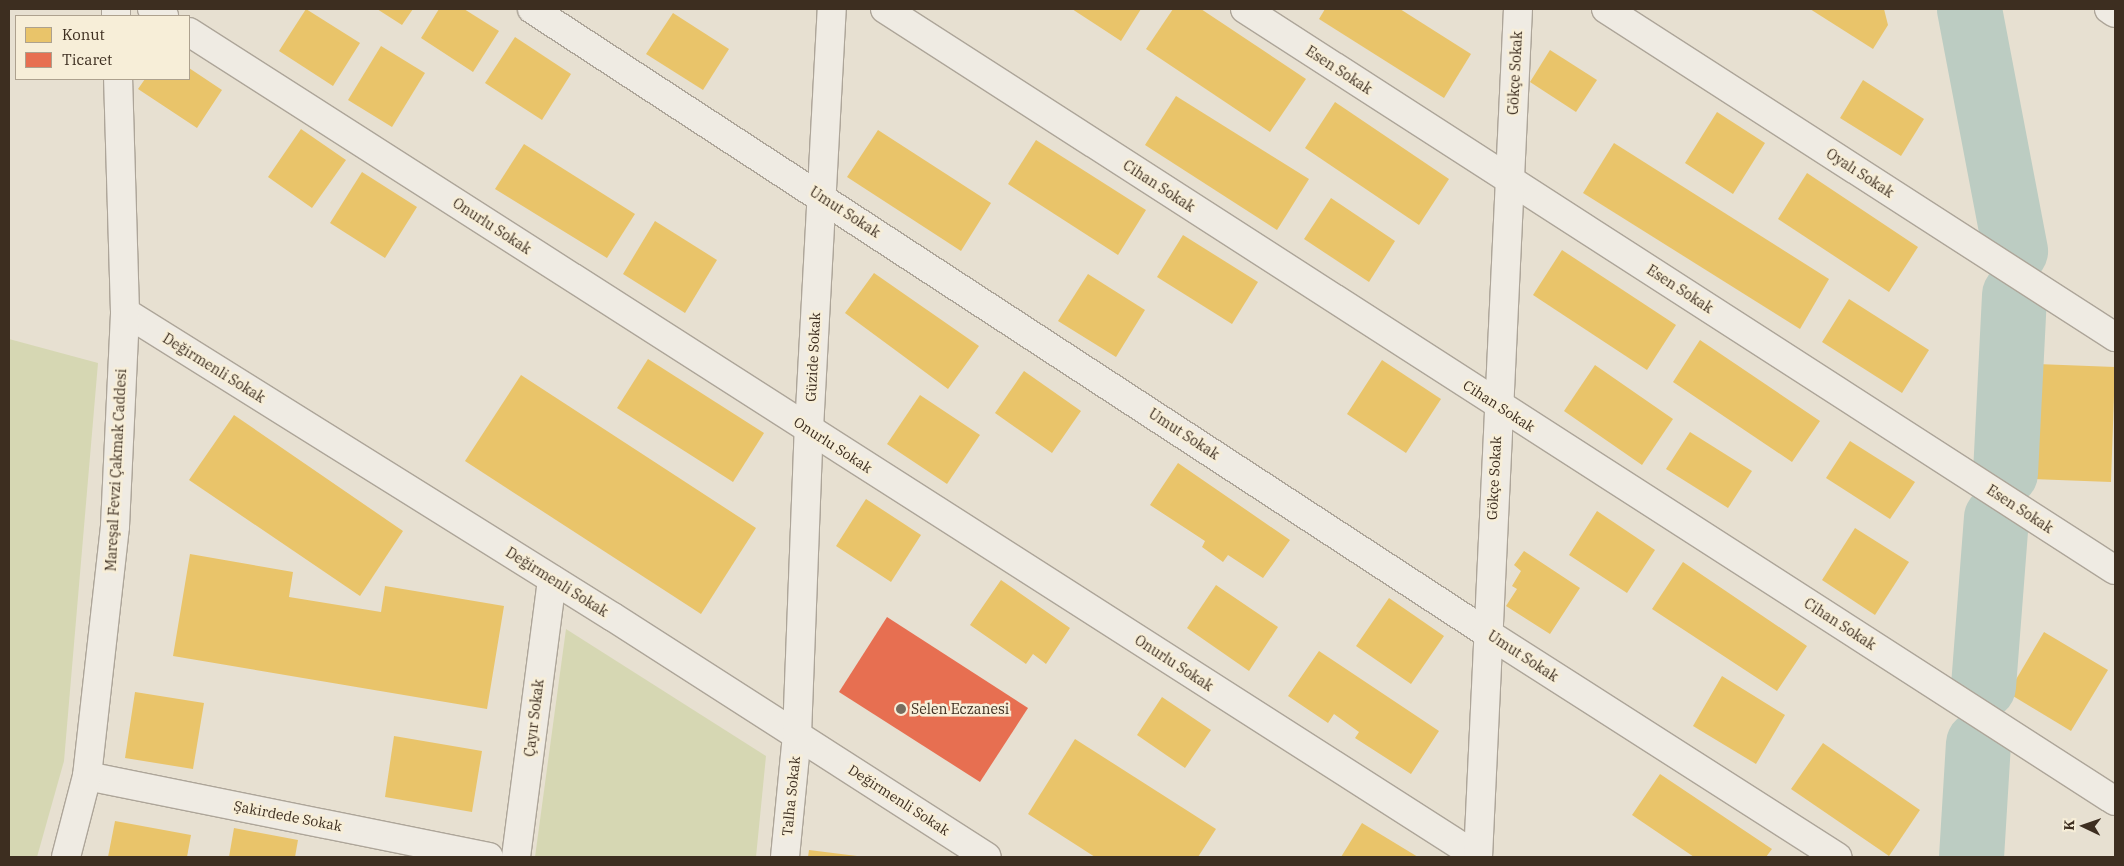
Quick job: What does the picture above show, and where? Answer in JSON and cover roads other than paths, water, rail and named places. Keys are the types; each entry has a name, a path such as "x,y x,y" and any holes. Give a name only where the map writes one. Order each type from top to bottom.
{"street":[{"name":"Umut Sokak","path":"532,9 821,195 1487,633 1837,857"},
{"name":"Güzide Sokak","path":"797,735 809,429 832,9"},
{"name":"Cihan Sokak","path":"885,9 2115,801"},
{"name":"Esen Sokak","path":"1244,9 2115,570"},
{"name":"Gökçe Sokak","path":"1478,857 1497,404 1518,9"},
{"name":"Oyalı Sokak","path":"1606,9 2115,337"},
{"path":"2109,9 2115,13"},
{"name":"Onurlu Sokak","path":"190,33 1478,857"},
{"name":"Mareşal Fevzi Çakmak Caddesi","path":"66,857 87,776 114,535 124,312 118,80"},
{"name":"Değirmenli Sokak","path":"124,312 552,579 988,857"},
{"name":"Çayır Sokak","path":"516,857 552,579"},
{"name":"Talha Sokak","path":"785,857 797,735"},
{"name":"Şakirdede Sokak","path":"87,776 489,857"}],"waterway":[{"path":"1969,9 2015,251"},
{"path":"2005,473 2014,294"},
{"path":"1983,686 1996,517"},
{"path":"1971,857 1978,743"}],"place":[{"name":"Selen Eczanesi","path":"901,709"}]}
